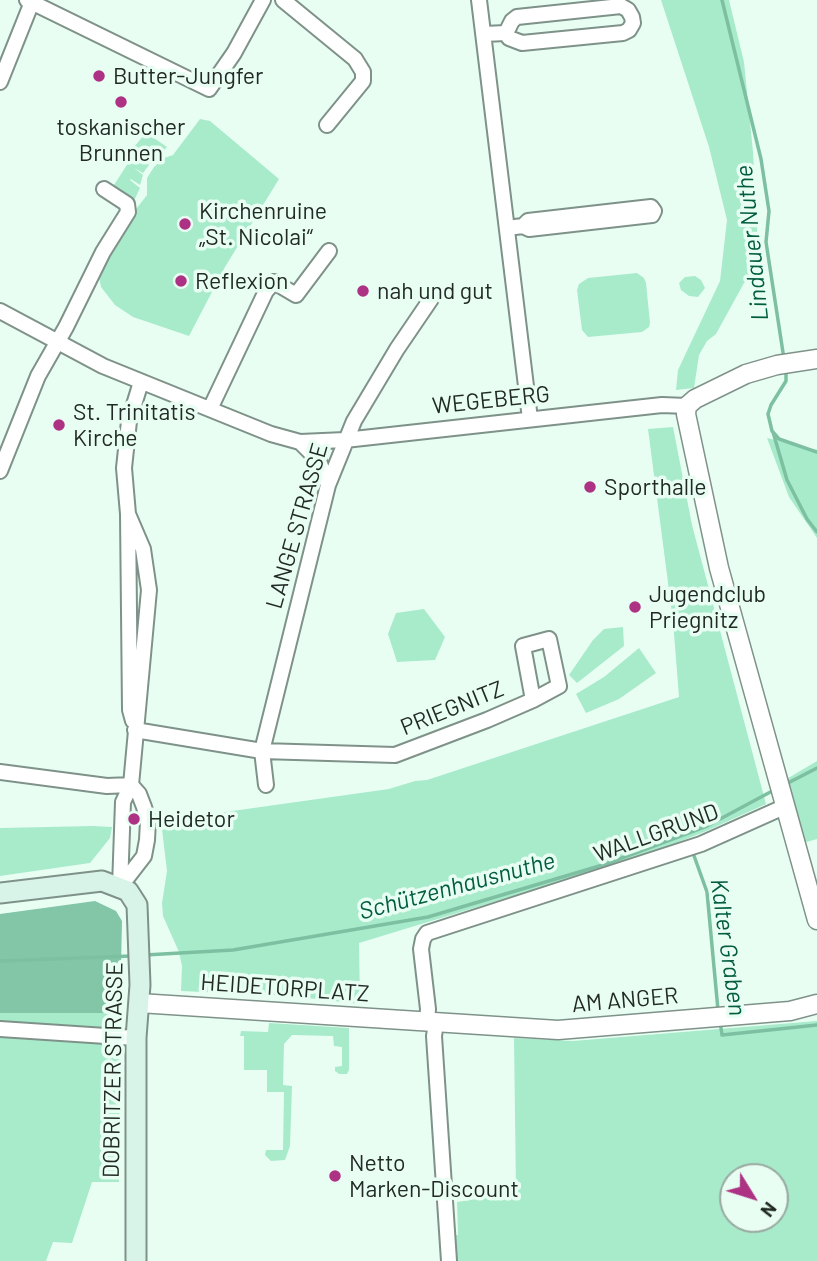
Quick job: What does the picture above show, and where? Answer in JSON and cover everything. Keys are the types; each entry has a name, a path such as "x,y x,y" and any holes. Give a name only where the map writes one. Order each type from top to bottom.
{"main road":[{"path":"0,893 103,881 120,887"},
{"name":"DOBRITZER STRASSE","path":"120,887 128,891 137,905 139,941 136,1261"}],"street":[{"path":"0,82 29,1 209,89 234,53 263,0"},
{"path":"283,0 355,58 363,72 363,81 327,125"},
{"path":"480,0 530,419"},
{"path":"621,6 628,10 633,23 629,30 623,33 522,43 509,38 506,33 517,17 621,6"},
{"path":"484,34 506,33"},
{"path":"0,471 38,376 103,252 128,212 127,204 104,189"},
{"path":"507,228 523,226 529,229 639,217 652,215 654,211 651,207 528,221 523,226"},
{"path":"210,409 266,291 274,282 296,295 329,251"},
{"name":"LANGE STRASSE","path":"266,785 262,751 328,485 345,440 368,396 430,299"},
{"name":"WEGEBERG","path":"0,312 141,382 271,434 300,442 345,440 662,405 687,406"},
{"path":"817,359 784,363 746,374 707,392 687,406 686,414 716,556 777,777 812,880 817,920"},
{"path":"135,730 130,710 128,514 124,468 129,421 141,382"},
{"path":"300,442 319,461 328,485"},
{"path":"120,887 122,802 131,785 149,590 143,549 128,514"},
{"name":"PRIEGNITZ","path":"135,730 262,751 395,755 533,700"},
{"path":"0,772 107,786 131,785"},
{"path":"120,887 144,856 147,840 148,821 144,807 139,794 131,785"},
{"name":"WALLGRUND","path":"431,1023 422,939 427,933 701,844 785,803"},
{"name":"HEIDETORPLATZ","path":"139,994 431,1023"},
{"name":"AM ANGER","path":"431,1023 558,1030 790,1011 817,1004"},
{"path":"431,1023 449,1261"},
{"path":"0,1029 136,1038"}],"green space":[{"path":"661,0 729,0 744,62 757,226 758,278 744,283 716,334 707,341 699,355 694,388 676,390 678,370 720,281 727,220 709,147"},
{"path":"200,119 210,121 279,179 225,267 189,336 133,317 115,305 101,287 98,272 133,213 147,195 147,178 154,167 164,158 173,155"},
{"path":"144,135 151,136 167,147 159,155 151,152 157,157 150,164 142,158 149,165 143,173 134,168 143,175 140,185 130,180 140,188 133,203 115,190 114,185 132,157 134,147"},
{"path":"637,273 646,283 649,327 642,332 588,337 582,330 577,290 579,284 588,278"},
{"path":"695,276 705,288 698,297 689,296 681,290 679,283 685,277"},
{"path":"673,427 692,525 766,804 638,858 359,943 360,1004 290,996 181,991 182,966 179,952 163,916 162,903 167,871 161,821 389,789 427,780 679,697 673,621 648,429"},
{"path":"767,438 817,450 817,538 789,497"},
{"path":"424,609 445,637 435,660 397,662 388,634 396,613"},
{"path":"623,627 624,646 577,683 569,675 593,640 604,629"},
{"path":"639,648 656,673 619,699 586,713 576,694 604,677"},
{"path":"817,761 817,839 803,843 785,780"},
{"path":"112,827 110,838 90,863 0,876 0,828"},
{"path":"95,901 116,911 122,921 120,1013 0,1013 0,914"},
{"path":"0,1013 120,1013 119,1182 92,1182 72,1243 53,1242 46,1261 0,1261"},
{"path":"817,1021 817,1261 452,1261 450,1235 458,1235 457,1202 516,1193 514,1038 573,1041"},
{"path":"269,1023 349,1028 347,1074 335,1071 335,1067 342,1066 342,1047 334,1046 333,1036 292,1035 284,1044 283,1085 292,1086 290,1146 285,1160 271,1161 265,1155 266,1150 283,1150 284,1092 267,1092 267,1070 244,1070 244,1036 240,1036 241,1031 268,1032"}],"waterway":[{"name":"Lindauer Nuthe","path":"722,0 761,159 769,211 766,242 784,359"},
{"name":"Lindauer Nuthe","path":"786,370 786,381 768,414 772,431 779,439 817,452"},
{"name":"Schützenhausnuthe","path":"773,432 787,480 807,519 817,532"},
{"name":"Schützenhausnuthe","path":"786,784 817,768"},
{"name":"Schützenhausnuthe","path":"145,955 233,950 428,917 606,864 707,826 776,789"},
{"name":"Kalter Graben","path":"693,853 707,892 718,1010"},
{"name":"Schützenhausnuthe","path":"0,961 131,956"},
{"name":"Kalter Graben","path":"720,1021 722,1035 817,1025"}],"place":[{"name":"Butter-Jungfer","path":"99,76"},
{"name":"toskanischer Brunnen","path":"121,102"},
{"name":"Kirchenruine „St. Nicolai“","path":"185,224"},
{"name":"Reflexion","path":"181,281"},
{"name":"nah und gut","path":"363,291"},
{"name":"St. Trinitatis Kirche","path":"59,425"},
{"name":"Sporthalle","path":"590,487"},
{"name":"Jugendclub Priegnitz","path":"635,607"},
{"name":"Heidetor","path":"134,819"},
{"name":"Netto Marken-Discount","path":"335,1176"}]}
